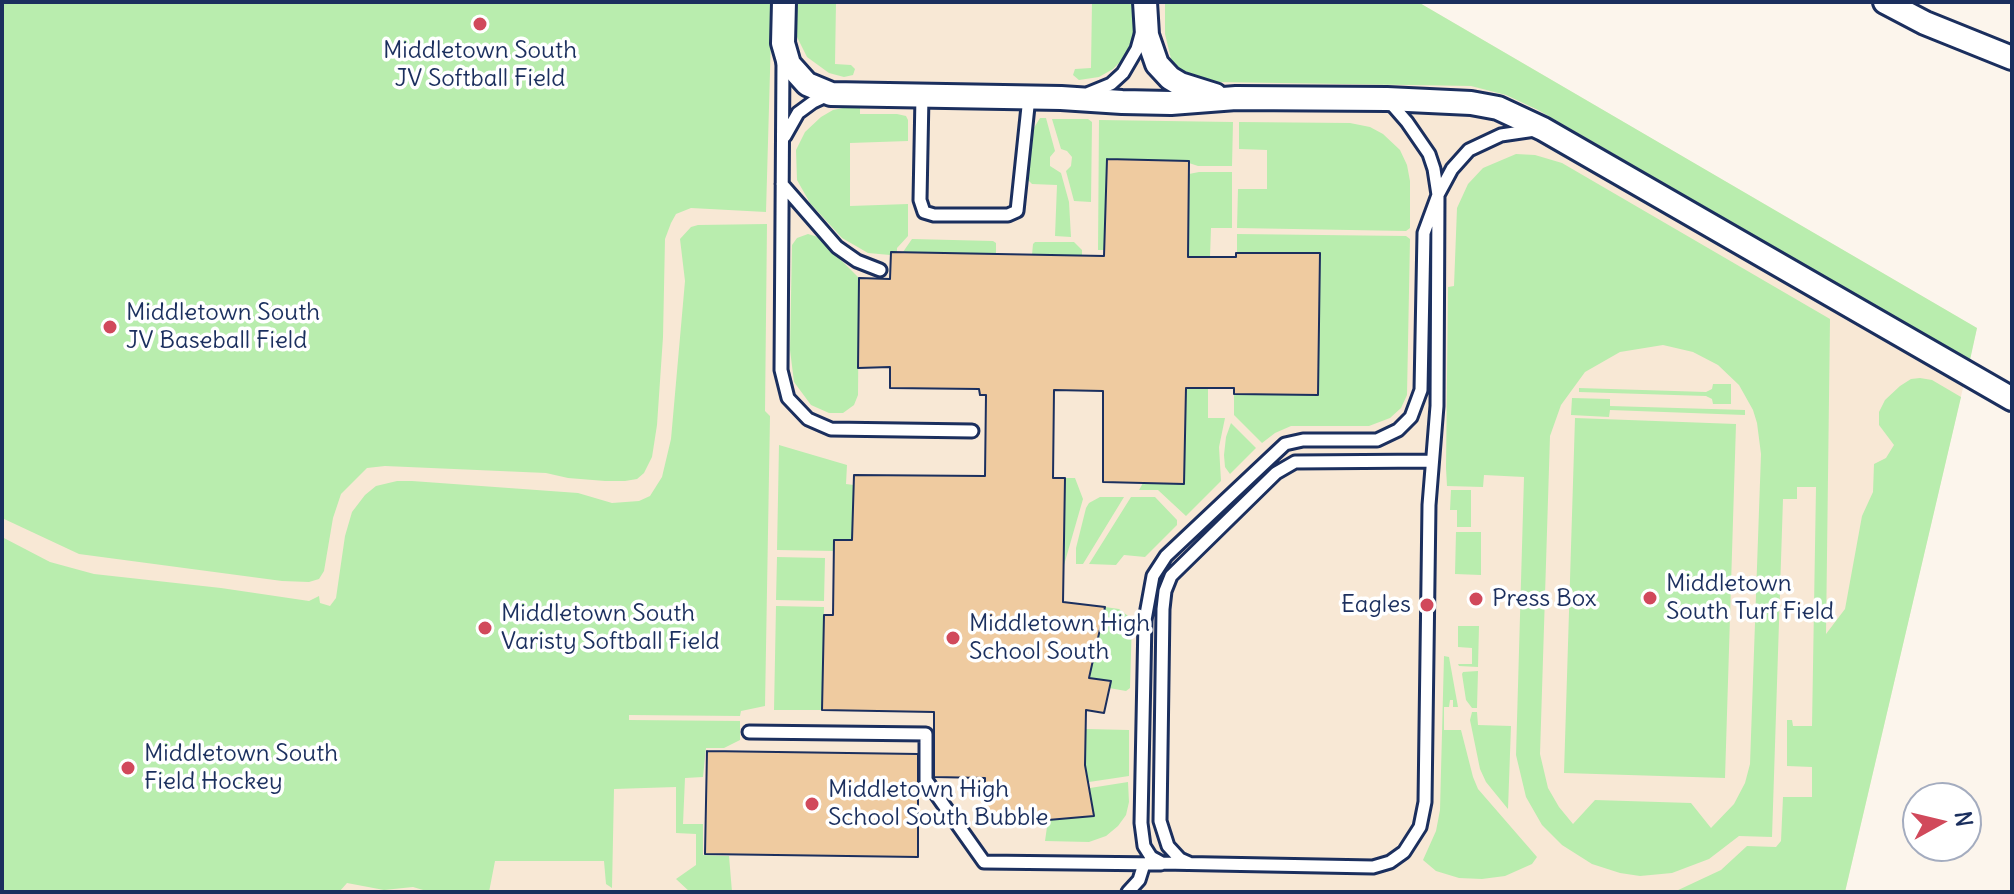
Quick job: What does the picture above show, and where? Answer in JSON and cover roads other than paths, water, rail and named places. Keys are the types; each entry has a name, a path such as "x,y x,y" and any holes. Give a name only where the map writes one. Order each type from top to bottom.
{"street":[{"path":"784,2 783,43 789,64 800,78 816,89 837,94 1171,103 1236,98 1387,99 1485,105 1543,129 2012,399"},
{"path":"1885,2 1925,23 2012,58"},
{"path":"1145,9 1149,46 1163,71 1180,84 1193,89 1236,98"}],"lane":[{"path":"1061,98 1098,90 1123,73 1137,49 1145,9"},
{"path":"783,43 781,370 788,398 796,410 818,425 843,430 972,431"},
{"path":"782,149 786,131 798,113 819,98 837,94"},
{"path":"922,96 920,200 924,212 934,215 1008,215 1017,211 1029,97"},
{"path":"749,732 926,734 926,780 984,862 1373,867 1396,858 1417,835 1425,802 1429,505 1437,406 1438,195 1429,154 1387,99"},
{"path":"1170,865 1151,857 1144,846 1141,830 1145,620 1153,576 1166,556 1285,444 1303,440 1377,440 1392,434 1411,417 1421,390 1423,242 1438,195 1458,161 1477,146 1501,135 1543,129"},
{"path":"782,184 837,247 857,261 880,270"},
{"path":"1198,866 1174,854 1163,838 1160,821 1163,609 1171,576 1276,473 1295,462 1432,461"},
{"path":"1128,892 1139,880 1144,864"}],"place":[{"name":"Middletown South JV Softball Field","path":"480,24"},
{"name":"Middletown South JV Baseball Field","path":"110,327"},
{"name":"Middletown South Turf Field","path":"1650,598"},
{"name":"Press Box","path":"1476,599"},
{"name":"Eagles","path":"1427,605"},
{"name":"Middletown South Varisty Softball Field","path":"485,628"},
{"name":"Middletown High School South","path":"953,638"},
{"name":"Middletown South Field Hockey","path":"128,768"},
{"name":"Middletown High School South Bubble","path":"812,804"}]}
